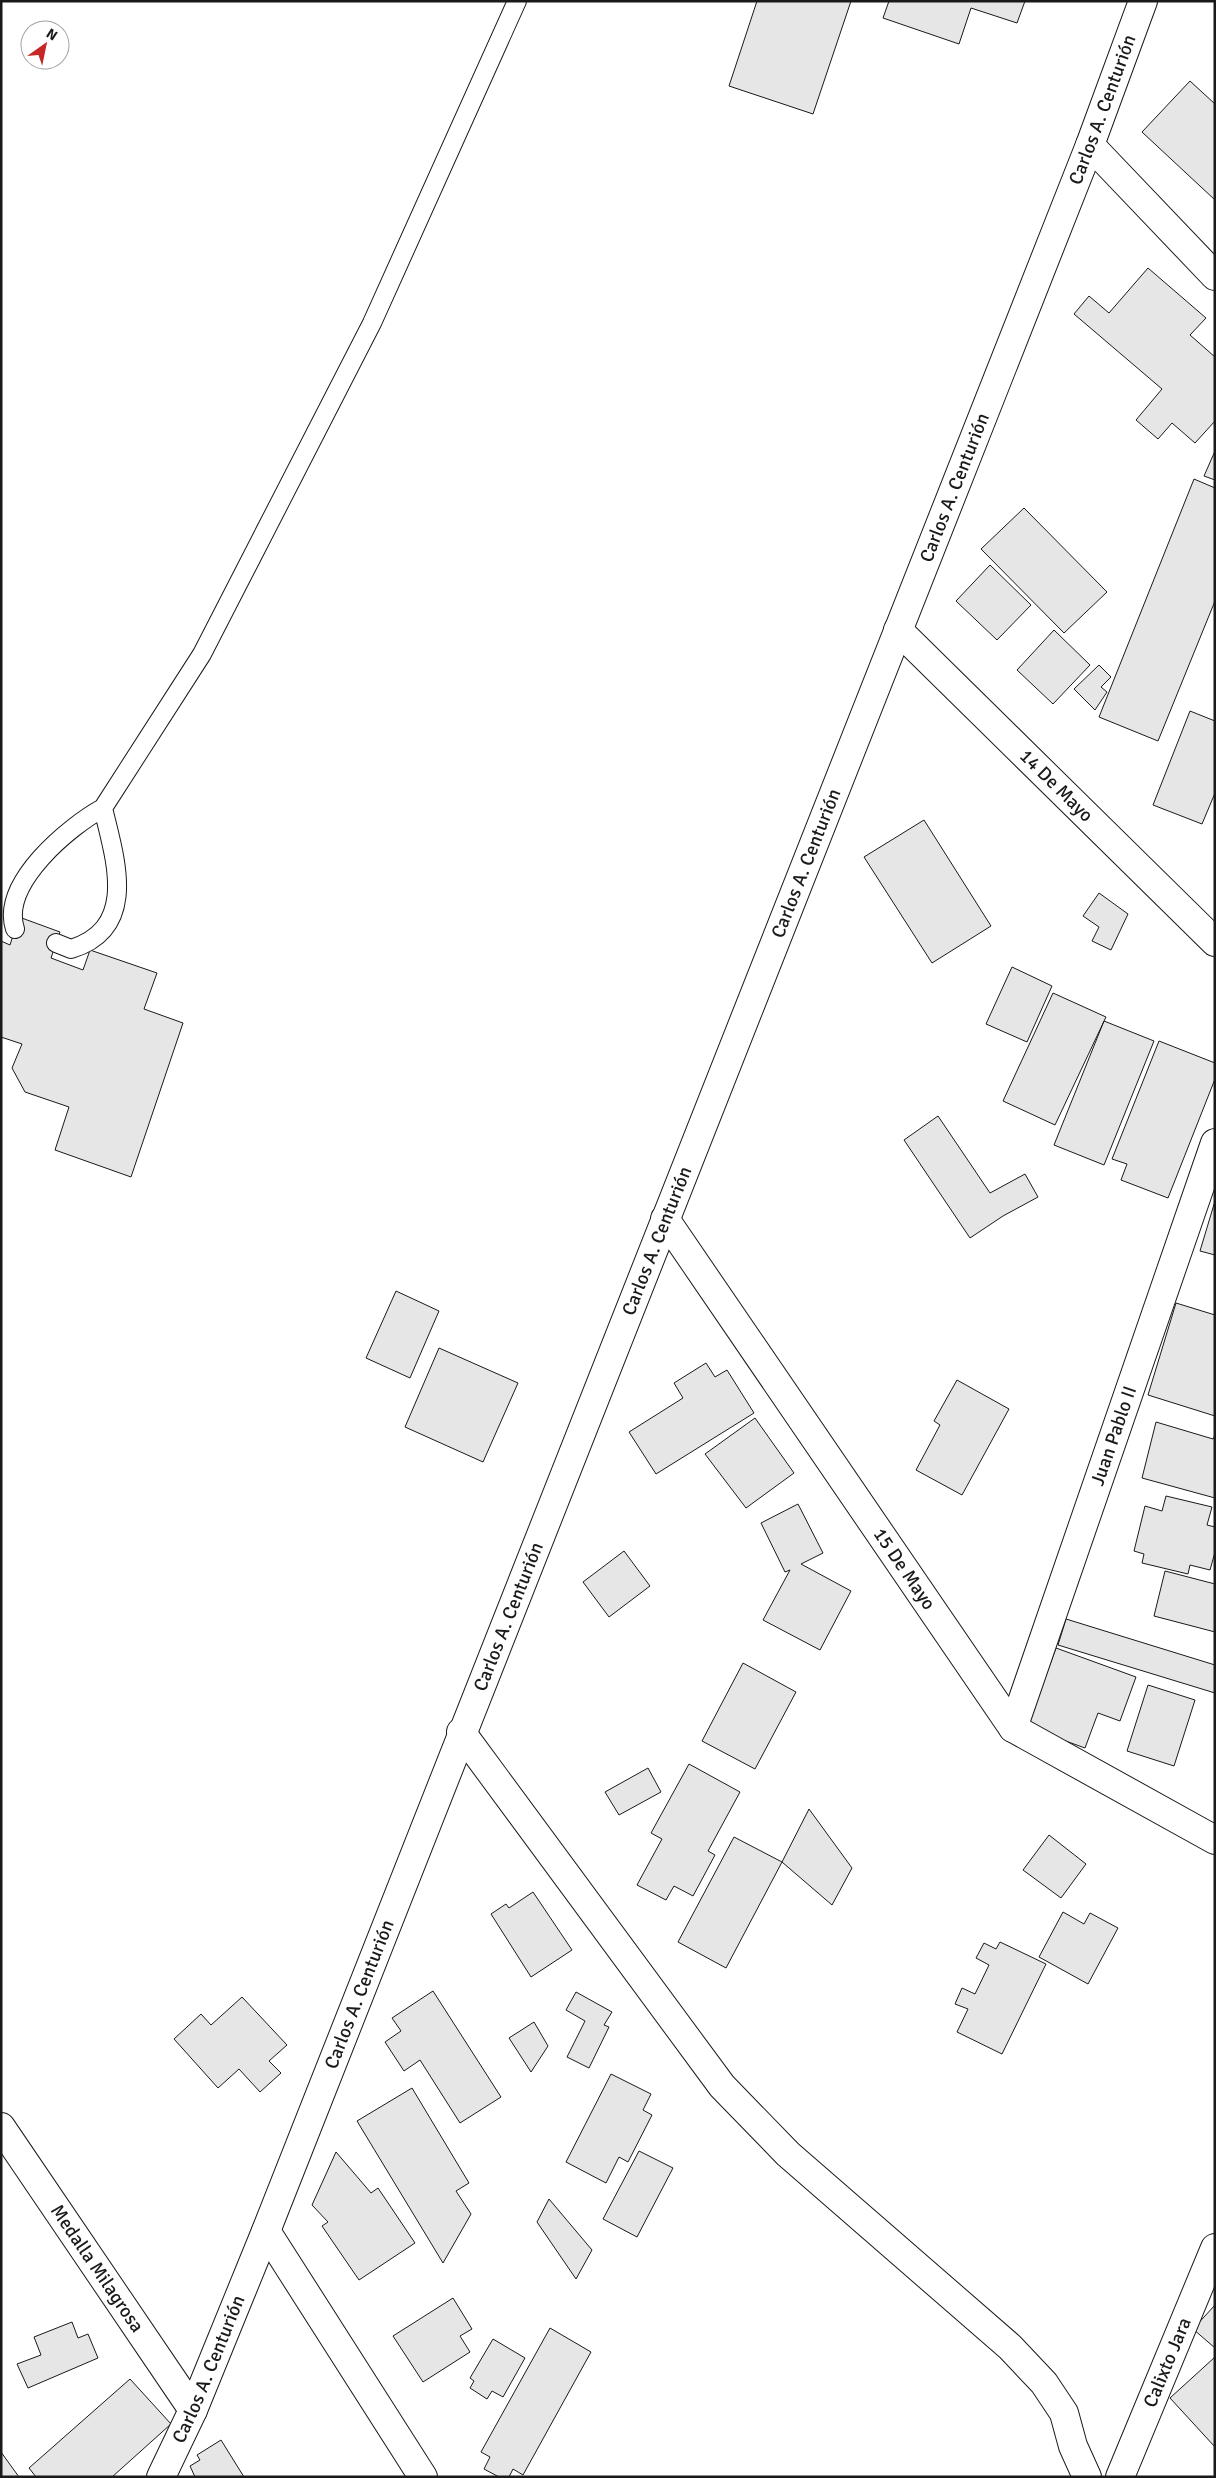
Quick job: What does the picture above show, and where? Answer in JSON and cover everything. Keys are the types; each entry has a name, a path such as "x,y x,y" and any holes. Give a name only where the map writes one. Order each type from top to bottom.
{"street":[{"name":"Carlos A. Centurión","path":"162,2477 193,2410 266,2230 1090,145 1143,1"},
{"path":"1090,145 1215,276"},
{"name":"14 De Mayo","path":"898,630 1215,942"},
{"name":"Juan Pablo II","path":"1013,1728 1215,1143"},
{"name":"15 De Mayo","path":"665,1219 1013,1728 1215,1840"},
{"path":"462,1732 722,2086 788,2154 1010,2346 1044,2383 1064,2413 1073,2446 1088,2477"},
{"name":"Medalla Milagrosa","path":"1,2127 193,2410"},
{"path":"266,2230 423,2477"},
{"name":"Calixto Jara","path":"1120,2477 1215,2248"}],"lane":[{"path":"15,929 8,921 6,905 12,886 23,868 39,849 76,823 104,808 202,654 372,323 517,1"},
{"path":"56,944 71,949 97,938 117,903 119,880 104,808"}],"building":[{"path":"757,1 851,1 813,114 729,86"},
{"path":"889,1 1025,1 1017,23 971,8 959,44 883,18"},
{"path":"1190,81 1215,104 1215,200 1142,132"},
{"path":"1148,268 1206,318 1190,335 1215,357 1215,421 1195,443 1172,423 1158,439 1136,420 1162,389 1074,314 1089,296 1109,313"},
{"path":"1215,451 1215,480 1204,476"},
{"path":"1194,479 1215,488 1215,601 1158,741 1099,717"},
{"path":"1024,508 1107,592 1064,633 981,549"},
{"path":"990,565 1031,605 997,640 956,601"},
{"path":"1054,630 1090,665 1053,704 1017,670"},
{"path":"1099,665 1111,677 1101,687 1107,692 1095,710 1074,689"},
{"path":"1190,711 1215,721 1215,793 1202,824 1153,805"},
{"path":"924,820 991,926 932,963 864,857"},
{"path":"1099,893 1128,914 1111,950 1092,941 1099,927 1083,916"},
{"path":"19,917 60,932 51,958 83,970 90,950 157,973 144,1009 183,1023 131,1177 55,1150 69,1107 25,1092 12,1068 22,1044 1,1037 1,941 10,945"},
{"path":"1012,967 1052,986 1027,1042 986,1024"},
{"path":"1053,993 1106,1017 1055,1125 1003,1101"},
{"path":"1104,1021 1154,1041 1104,1165 1054,1145"},
{"path":"1159,1041 1215,1063 1215,1079 1168,1198 1121,1180 1127,1164 1112,1159"},
{"path":"938,1116 990,1193 1025,1174 1038,1197 1003,1216 970,1238 904,1140"},
{"path":"1215,1201 1215,1255 1200,1251"},
{"path":"396,1291 439,1311 410,1378 366,1358"},
{"path":"1176,1303 1215,1315 1215,1416 1148,1395"},
{"path":"439,1348 518,1383 483,1462 405,1427"},
{"path":"706,1363 715,1377 727,1370 754,1413 656,1474 629,1432 683,1398 674,1383"},
{"path":"957,1380 1009,1409 962,1495 916,1470 940,1425 934,1421"},
{"path":"755,1418 794,1473 746,1508 705,1454"},
{"path":"1156,1422 1213,1439 1215,1435 1215,1498 1142,1478"},
{"path":"1166,1496 1212,1507 1207,1525 1215,1527 1215,1552 1210,1570 1190,1565 1188,1574 1142,1563 1144,1554 1134,1551 1145,1506 1162,1511"},
{"path":"798,1504 823,1553 801,1564 851,1591 820,1650 763,1620 790,1570 785,1572 761,1523"},
{"path":"624,1551 650,1586 609,1617 583,1582"},
{"path":"1165,1571 1215,1584 1215,1632 1154,1616"},
{"path":"1066,1619 1215,1665 1215,1693 1058,1645"},
{"path":"1056,1648 1136,1677 1120,1721 1098,1713 1085,1748 1027,1727"},
{"path":"743,1663 796,1692 755,1769 702,1741"},
{"path":"1148,1685 1195,1700 1174,1766 1127,1751"},
{"path":"689,1764 740,1792 708,1851 715,1855 693,1896 674,1886 666,1900 637,1885 662,1839 651,1833"},
{"path":"648,1768 661,1792 619,1815 605,1792"},
{"path":"809,1809 852,1868 832,1905 782,1862"},
{"path":"1049,1835 1086,1864 1061,1898 1023,1870"},
{"path":"734,1837 782,1862 726,1968 678,1942"},
{"path":"533,1892 572,1950 531,1977 491,1914 506,1904 509,1908"},
{"path":"1063,1912 1084,1924 1090,1913 1118,1928 1088,1984 1039,1957"},
{"path":"1000,1942 1046,1964 1002,2054 957,2032 968,2009 955,2004 962,1988 975,1994 989,1965 976,1958 984,1943 996,1949"},
{"path":"433,1991 501,2097 460,2123 420,2060 404,2071 385,2042 401,2031 392,2018"},
{"path":"576,1992 612,2012 604,2025 609,2027 589,2068 567,2057 585,2021 566,2010"},
{"path":"242,1997 287,2045 269,2061 281,2073 260,2092 239,2069 218,2088 174,2039 201,2014 211,2025"},
{"path":"534,2022 548,2046 531,2072 509,2038"},
{"path":"611,2074 651,2094 643,2110 652,2115 628,2162 619,2157 606,2183 566,2162"},
{"path":"412,2088 469,2183 456,2191 471,2214 443,2263 357,2121"},
{"path":"639,2151 673,2168 637,2237 603,2219"},
{"path":"336,2152 371,2193 378,2188 415,2243 359,2280 322,2226 328,2222 312,2205"},
{"path":"549,2199 592,2250 576,2279 537,2222"},
{"path":"453,2298 472,2329 460,2336 470,2352 423,2382 393,2336"},
{"path":"1215,2305 1215,2348 1193,2329"},
{"path":"72,2322 78,2338 88,2334 98,2358 28,2388 17,2364 41,2355 34,2337"},
{"path":"550,2328 591,2352 523,2475 513,2469 509,2477 499,2477 484,2469 490,2457 481,2452"},
{"path":"493,2339 525,2358 503,2397 492,2391 487,2399 470,2388 474,2381 470,2378"},
{"path":"1215,2357 1215,2447 1170,2398"},
{"path":"130,2379 171,2424 112,2477 36,2477 29,2468"},
{"path":"221,2440 244,2477 195,2477 190,2466 200,2460 197,2455"},
{"path":"1,2452 19,2477 1,2477"}]}
